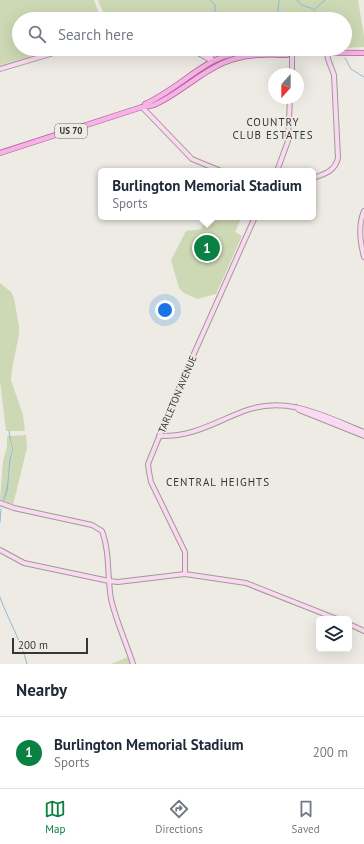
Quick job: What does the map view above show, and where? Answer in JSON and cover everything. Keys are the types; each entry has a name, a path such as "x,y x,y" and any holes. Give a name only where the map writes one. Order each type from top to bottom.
{"main road":[{"name":"US 70","path":"352,53 364,53"},
{"name":"US 70","path":"144,107 145,104 167,93 213,61 233,56"},
{"name":"US 70","path":"0,153 148,107 167,98 202,75 235,56"},
{"path":"202,75 202,72 211,66 213,61"}],"street":[{"path":"0,68 42,56"},
{"path":"211,56 213,61"},
{"path":"291,56 292,68"},
{"path":"316,177 333,169 338,158 334,75 328,56"},
{"path":"277,168 288,141 290,104"},
{"path":"144,107 192,159 214,168"},
{"path":"364,211 360,230 364,257"},
{"name":"TARLETON AVENUE","path":"185,574 185,552 151,482 148,464 184,376 253,220"},
{"path":"159,436 182,435 195,432 244,411 260,406 276,405 299,407 364,432"},
{"path":"296,407 299,410 364,436"},
{"path":"0,503 14,508 92,525 101,529 107,548 109,582 114,609 133,664"},
{"path":"0,550 24,563 109,582 185,574 246,583 329,616"},
{"path":"352,625 364,631"}],"green space":[{"path":"0,0 94,0 98,12 12,12 12,56 32,56 0,65"},
{"path":"98,0 358,0 364,36 364,47 352,48 352,12 103,12"},
{"path":"207,220 241,220 235,232 242,236 216,294 197,299 184,293 179,288 171,260 186,231 201,229"},
{"path":"0,283 11,292 14,298 19,327 11,380 23,415 25,431 6,431 0,381"},
{"path":"26,435 27,448 13,505 0,500 3,461 7,447 7,436"},
{"path":"130,656 133,664 111,664"}],"water":[{"path":"9,437 13,448 8,489 4,501 12,448"}],"waterway":[{"path":"210,0 215,5 216,12"},
{"path":"278,12 279,0"},
{"path":"297,0 300,4 311,8 315,12"},
{"path":"315,9 325,0"},
{"path":"345,58 351,69 364,77"},
{"path":"9,431 10,437"},
{"path":"0,522 1,509"},
{"path":"0,597 27,664"}],"place":[{"name":"Burlington Memorial Stadium","path":"207,248"}],"district":[{"name":"COUNTRY CLUB ESTATES","path":"273,128"},
{"name":"CENTRAL HEIGHTS","path":"218,482"}]}
